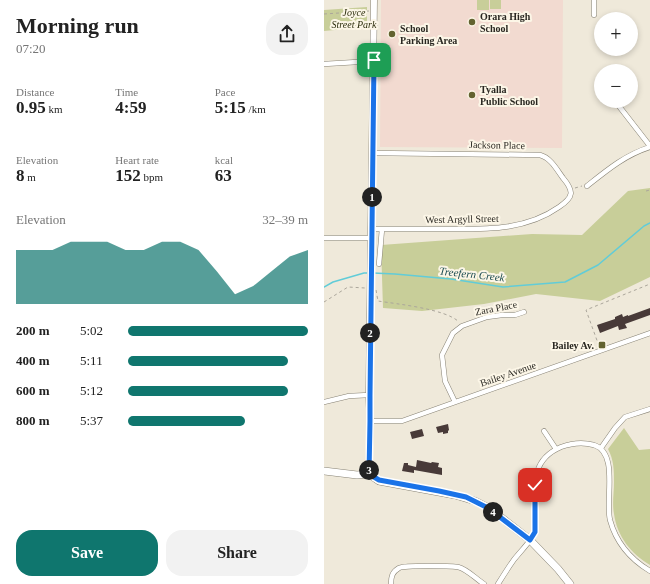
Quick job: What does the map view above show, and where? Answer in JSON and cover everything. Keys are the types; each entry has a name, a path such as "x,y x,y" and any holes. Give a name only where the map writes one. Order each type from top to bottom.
{"main road":[{"path":"324,470 369,474 379,480 450,493 470,499 488,508 530,540 558,569 570,584"}],"street":[{"path":"369,474 374,0"},
{"path":"594,0 594,12"},
{"path":"324,64 374,60"},
{"path":"586,186 618,162 635,152 650,147 620,108"},
{"name":"Jackson Place","path":"373,153 540,155 548,158 571,188"},
{"name":"West Argyll Street","path":"372,229 492,229 519,225 532,222 550,214 566,202 571,195 571,188"},
{"path":"380,264 382,229"},
{"path":"324,238 371,238"},
{"name":"Zara Place","path":"455,402 445,381 442,355 453,333 462,326 487,317 515,315 524,312"},
{"name":"Bailey Avenue","path":"370,421 402,420 650,333"},
{"path":"324,402 349,396 370,396"},
{"path":"601,448 625,417 650,409"},
{"path":"544,430 556,449"},
{"path":"498,584 535,532 535,485 539,466 545,457 556,449 581,443 591,444 601,448 606,456 608,462 608,508 612,526 619,542 627,553 637,563 650,571"},
{"path":"391,584 391,577 394,572 400,567 408,566 458,567 484,584"}],"path":[{"path":"324,14 374,11"},
{"path":"571,188 586,186"},
{"path":"646,191 650,190"},
{"path":"601,350 586,310 650,284"},
{"path":"324,302 348,287 377,290 378,301 416,306 454,317 462,326"}],"shaded area":[{"name":"Tyalla Public School","path":"381,0 563,0 562,148 380,147"}],"green space":[{"path":"477,0 489,0 489,10 477,10"},
{"path":"490,0 501,0 501,9 490,9"},
{"name":"Joyce Street Park","path":"367,7 367,27 324,31 324,10"},
{"path":"650,188 650,277 600,301 536,294 484,304 422,311 383,308 381,245 532,234 582,235 628,191"},
{"path":"624,428 639,450 650,449 650,565 643,561 626,544 618,530 614,514 614,470 613,461 608,449"}],"building":[{"path":"650,308 650,315 625,324 627,328 619,330 618,326 600,333 597,325 615,319 615,317 622,314 623,317 628,316"},
{"path":"448,424 448,433 438,433 436,427"},
{"path":"422,429 424,436 412,439 410,432"},
{"path":"417,460 439,463 438,467 442,468 442,475 414,470 414,473 402,471 404,463 408,463 408,465 416,467"}],"waterway":[{"name":"Treefern Creek","path":"373,273 451,279 503,287 565,282 598,265 644,226 650,223"},
{"name":"Treefern Creek","path":"324,287 333,282 364,273 369,273"}],"place":[{"name":"Orara High School","path":"472,22"},
{"name":"School Parking Area","path":"392,34"},
{"name":"Tyalla Public School","path":"472,95"},
{"name":"Bailey Av.","path":"602,345"}],"route":[{"path":"374,60 369,474 375,479 379,480 466,497 488,508 530,540 535,534 536,525 535,485"}]}
